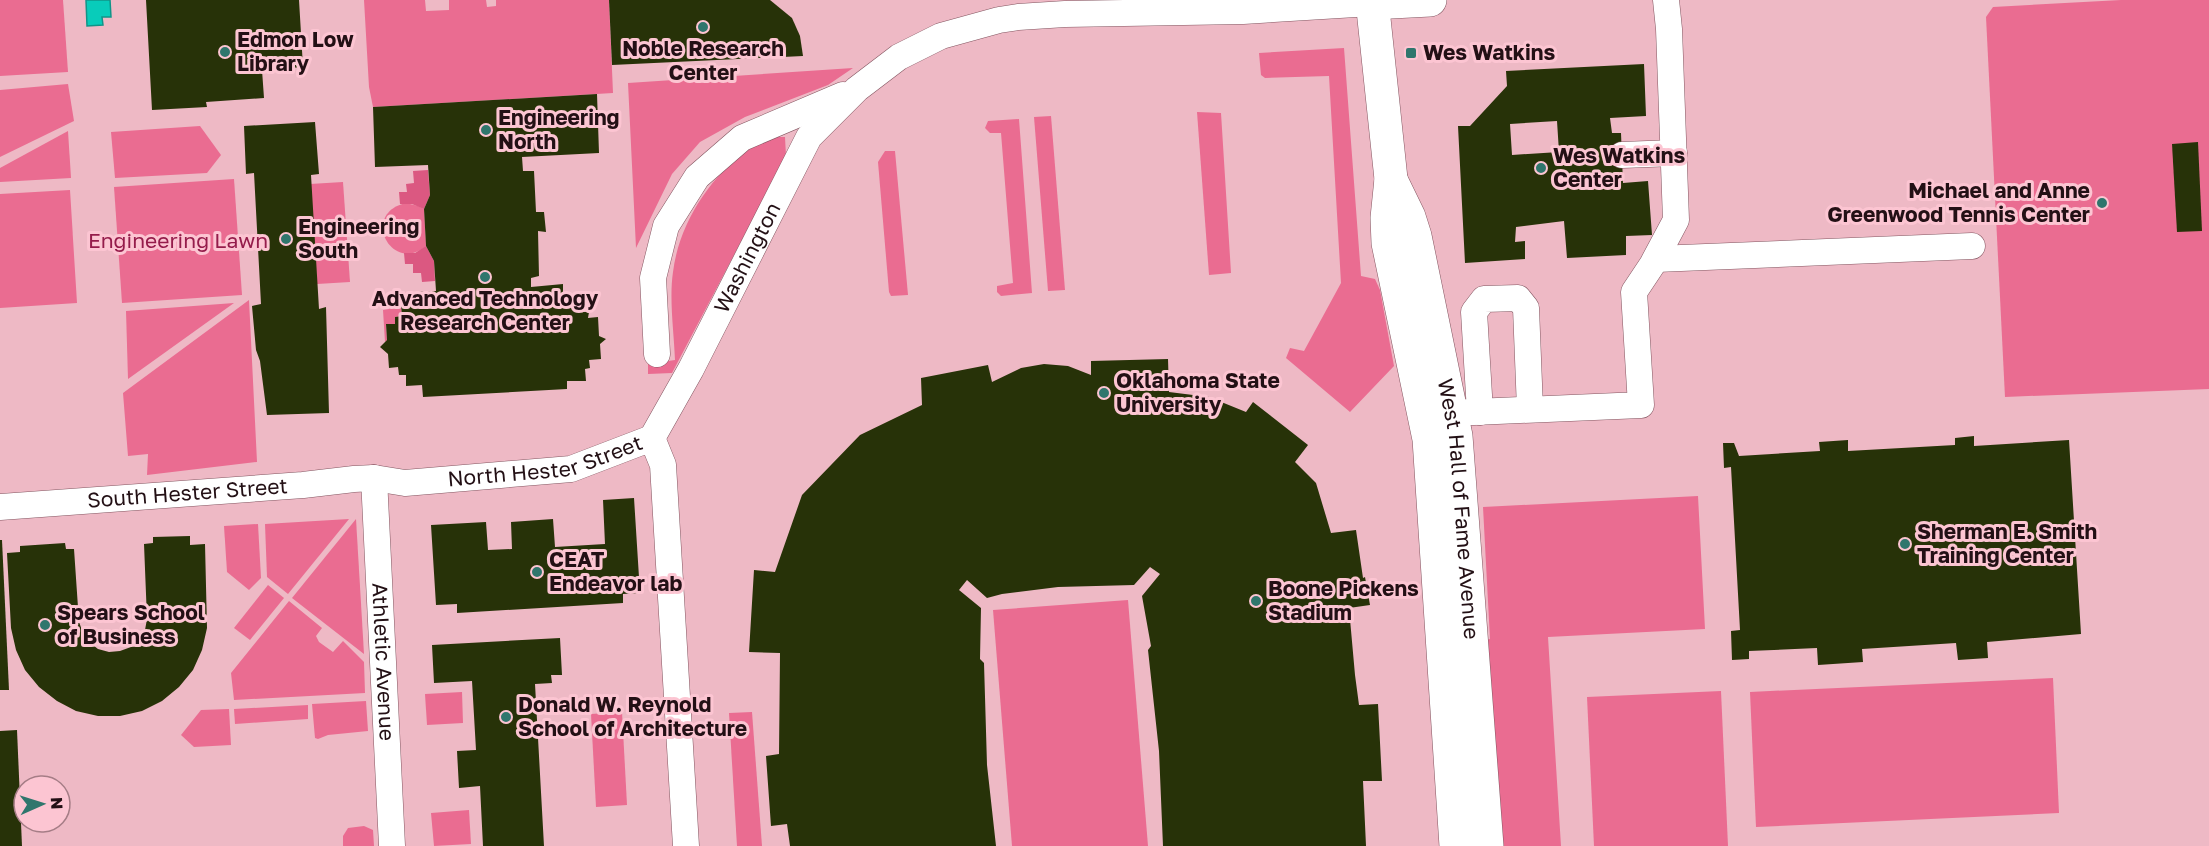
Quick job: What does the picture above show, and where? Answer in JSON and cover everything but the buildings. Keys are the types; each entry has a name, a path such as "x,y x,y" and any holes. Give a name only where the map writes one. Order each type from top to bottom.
{"main road":[{"path":"1372,1 1430,0"},
{"name":"West Hall of Fame Avenue","path":"1372,1 1391,178 1387,218 1388,243 1429,439 1456,846"},
{"name":"West Hall of Fame Avenue","path":"1391,178 1409,217 1466,412 1456,436 1487,846"}],"street":[{"path":"1530,409 1526,308 1518,298 1484,299 1474,312 1466,412 1641,405 1634,292 1656,259 1676,220 1669,29 1665,0"},
{"path":"657,354 653,278 666,226 697,177 742,138 857,89 899,57 941,36 999,20 1045,15 1243,11 1372,1"},
{"name":"Washington","path":"651,438 691,369 809,137 857,89"},
{"path":"1622,155 1674,153"},
{"path":"1656,259 1972,246"},
{"name":"North Hester Street","path":"374,478 405,483 571,469 651,438 663,465 686,846"},
{"name":"South Hester Street","path":"0,507 374,478"},
{"name":"Athletic Avenue","path":"374,478 392,846"}],"green space":[{"path":"0,0 63,0 68,72 0,76"},
{"path":"364,0 425,0 426,11 449,10 449,0 486,0 487,7 496,6 496,0 609,0 613,93 373,107 369,87"},
{"name":"Michael and Anne Greenwood Tennis Center","path":"2121,0 2209,0 2209,389 2005,397 1986,17 1993,7"},
{"path":"1344,48 1361,276 1375,279 1380,290 1394,366 1350,412 1286,358 1290,348 1304,351 1341,283 1329,76 1265,78 1261,75 1259,53"},
{"path":"853,68 828,85 745,117 700,142 672,174 636,248 628,83"},
{"path":"68,84 74,121 0,157 0,90"},
{"path":"1197,112 1221,113 1231,273 1209,275"},
{"path":"1051,116 1065,290 1048,291 1034,117"},
{"path":"1019,119 1032,293 1001,296 997,292 997,286 1013,283 1001,133 990,133 985,128 988,121"},
{"path":"200,126 221,155 207,173 115,178 111,132"},
{"path":"68,131 71,178 0,182 0,168"},
{"path":"773,137 785,137 786,156 672,373 648,374 648,364 675,360 673,272 676,254 689,220 709,188 734,161 751,147"},
{"path":"885,151 895,151 908,295 891,296 889,292 878,162"},
{"name":"Engineering Lawn","path":"234,179 242,295 122,303 114,187"},
{"path":"343,182 350,282 317,284 310,184"},
{"name":"Engineering Lawn","path":"70,190 77,303 0,308 0,194"},
{"path":"406,203 424,209 426,246 413,253 402,253 392,248 383,229 385,218 392,209"},
{"path":"418,292 419,304 401,305 402,316 395,317 395,324 386,325 387,340 385,342 383,310 389,309 389,303 396,302 395,293"},
{"path":"249,300 257,462 147,475 148,454 128,456 123,393"},
{"path":"234,303 128,379 126,311"},
{"path":"1698,496 1705,629 1548,637 1561,846 1497,846 1486,640 1490,639 1483,507"},
{"path":"349,519 288,594 267,577 265,524"},
{"path":"356,519 364,654 292,598"},
{"path":"258,524 261,578 249,590 227,572 224,526"},
{"path":"268,585 284,598 250,640 234,628"},
{"path":"1128,600 1148,846 1012,846 993,610"},
{"path":"289,601 322,628 316,636 319,642 333,652 343,641 364,662 365,693 234,700 231,673"},
{"path":"2053,678 2059,813 1756,827 1750,692"},
{"path":"1721,691 1728,846 1594,846 1587,697"},
{"path":"462,692 463,723 427,725 425,694"},
{"path":"366,701 368,731 315,738 312,704"},
{"path":"308,705 308,719 235,724 234,709"},
{"path":"229,709 231,745 194,747 181,735 201,710"},
{"path":"622,712 627,805 596,807 591,714"},
{"path":"752,712 762,846 737,846 729,713"},
{"path":"469,810 471,844 434,846 431,813"},
{"path":"364,826 373,830 374,846 343,846 343,836 348,828"}],"shaded area":[{"path":"86,0 110,0 111,17 102,17 103,25 87,26"},
{"path":"428,170 430,195 424,209 412,204 400,204 399,192 407,192 406,184 414,183 413,171"},
{"path":"426,246 434,261 435,281 422,282 421,273 413,273 413,264 405,264 404,253 415,253"}],"place":[{"name":"Noble Research Center","path":"703,27"},
{"name":"Edmon Low Library","path":"225,52"},
{"name":"Wes Watkins","path":"1411,53"},
{"name":"Engineering North","path":"486,130"},
{"name":"Wes Watkins Center","path":"1541,168"},
{"name":"Michael and Anne Greenwood Tennis Center","path":"2102,203"},
{"name":"Engineering South","path":"286,239"},
{"name":"Advanced Technology Research Center","path":"485,277"},
{"name":"Oklahoma State University","path":"1104,393"},
{"name":"Sherman E. Smith Training Center","path":"1905,544"},
{"name":"CEAT Endeavor lab","path":"537,572"},
{"name":"Boone Pickens Stadium","path":"1256,601"},
{"name":"Spears School of Business","path":"45,625"},
{"name":"Donald W. Reynold School of Architecture","path":"506,717"}]}
